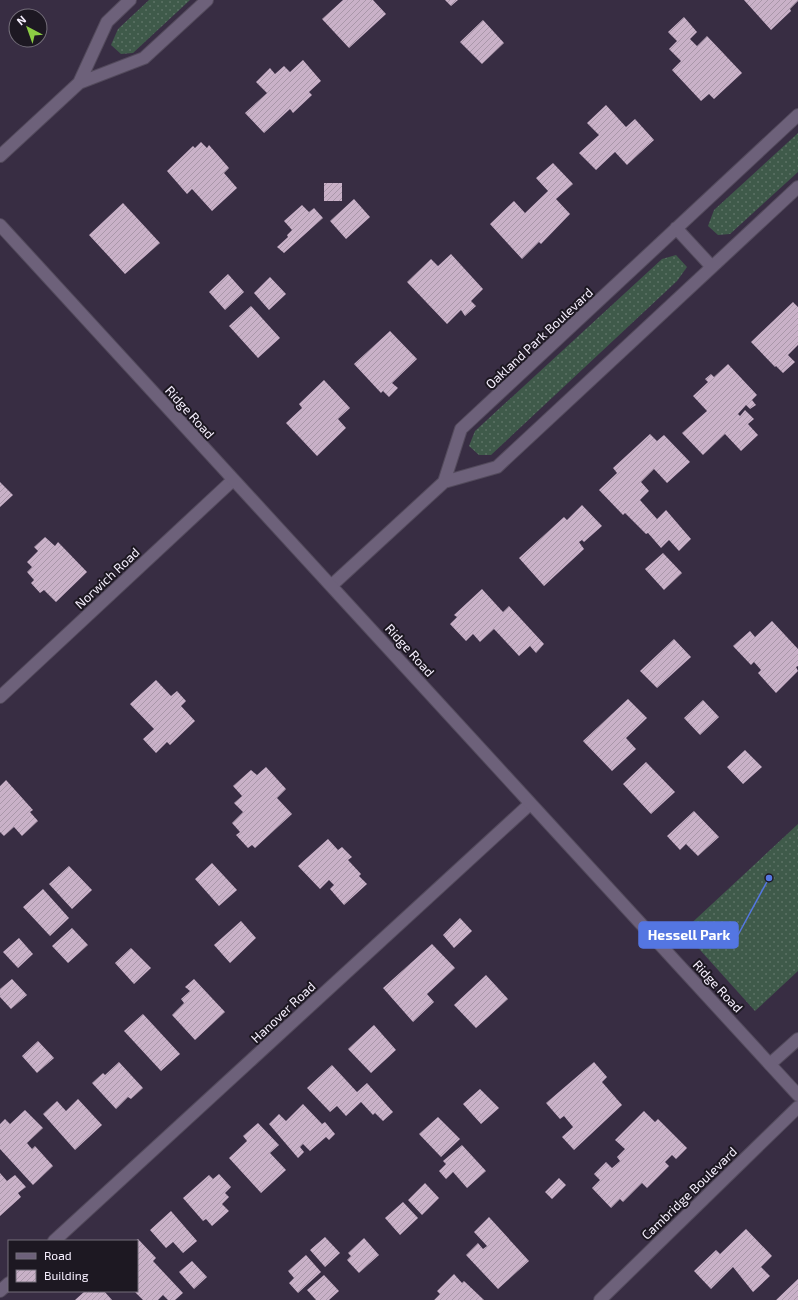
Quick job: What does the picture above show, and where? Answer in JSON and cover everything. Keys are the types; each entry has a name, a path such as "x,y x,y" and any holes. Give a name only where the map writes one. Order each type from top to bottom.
{"street":[{"path":"79,83 107,22 130,0"},
{"path":"0,156 79,83 144,58 207,0"},
{"name":"Oakland Park Boulevard","path":"444,482 461,429 798,116"},
{"name":"Oakland Park Boulevard","path":"332,585 444,482 497,468 798,187"},
{"name":"Ridge Road","path":"0,225 233,480 332,585 530,804 798,1095"},
{"path":"676,228 712,267"},
{"name":"Norwich Road","path":"0,697 233,480"},
{"name":"Hanover Road","path":"55,1240 530,804"},
{"path":"770,1064 798,1039"},
{"name":"Cambridge Boulevard","path":"600,1300 798,1107"},
{"path":"0,1291 8,1284"}],"green space":[{"path":"149,0 190,0 133,53 121,54 111,45 118,29"},
{"path":"798,133 798,172 730,234 718,235 708,226 714,210"},
{"path":"676,255 687,267 677,281 491,455 479,455 469,446 475,431 662,259"},
{"path":"798,824 798,971 755,1011 683,931"}],"building":[{"path":"343,0 373,0 386,14 349,48 322,19"},
{"path":"445,0 458,0 451,6"},
{"path":"744,0 798,1 790,9 791,11 771,30"},
{"path":"684,17 697,32 690,39 697,46 707,36 742,73 714,99 709,94 701,101 672,70 681,61 669,49 677,41 668,32"},
{"path":"483,20 504,43 482,64 460,42"},
{"path":"303,60 321,81 309,92 312,95 293,113 290,109 264,133 245,113 267,93 256,82 270,68 275,74 284,66 290,72"},
{"path":"606,105 626,127 635,119 654,140 627,165 615,152 596,170 579,153 599,135 587,123"},
{"path":"201,142 207,148 209,145 229,168 224,173 237,188 212,211 192,189 187,194 167,171 193,146 195,148"},
{"path":"553,163 573,184 556,199 570,214 541,244 539,242 522,259 490,224 514,201 525,213 548,191 536,178"},
{"path":"324,183 342,183 342,201 324,201"},
{"path":"354,199 370,217 346,239 330,221"},
{"path":"123,203 160,243 125,274 89,235"},
{"path":"302,205 309,212 314,208 323,218 284,253 277,247 288,237 287,235 292,230 284,221"},
{"path":"451,254 483,289 471,301 476,306 465,316 461,310 447,324 407,282 431,259 438,266"},
{"path":"228,274 244,292 225,310 209,292"},
{"path":"270,277 286,294 269,310 254,293"},
{"path":"793,302 798,307 798,345 788,355 795,362 783,373 776,366 775,367 751,342"},
{"path":"251,306 280,338 258,358 229,326"},
{"path":"390,331 417,359 392,383 398,388 389,397 383,391 381,393 354,364"},
{"path":"728,364 757,395 752,400 756,405 750,409 746,405 738,414 740,416 745,410 754,419 748,424 758,435 741,451 725,434 703,455 682,433 707,411 693,396 708,382 705,379 711,374 714,377"},
{"path":"324,380 350,408 338,419 346,428 317,456 286,423 302,408 299,404"},
{"path":"650,434 657,441 664,435 690,462 667,483 654,469 641,482 649,491 640,500 657,519 666,510 691,539 679,551 669,540 661,548 648,533 646,534 625,513 623,515 599,490 617,473 613,468"},
{"path":"0,482 13,495 0,507"},
{"path":"582,505 602,526 584,542 582,540 579,542 584,549 544,586 519,558 564,517 567,520"},
{"path":"45,537 55,546 58,542 87,572 56,602 44,590 40,593 31,583 34,580 27,572 32,567 27,562 38,551 34,547"},
{"path":"663,553 682,573 664,590 645,569"},
{"path":"482,589 503,612 509,606 544,644 536,653 530,646 519,656 494,629 480,642 473,634 466,641 450,624 457,617 454,615"},
{"path":"772,621 798,649 798,666 796,667 798,671 776,693 758,673 761,670 754,662 751,665 733,646 750,631 755,637"},
{"path":"674,639 691,657 657,688 640,671"},
{"path":"156,680 171,696 177,691 186,701 181,706 195,721 170,745 167,742 156,753 143,739 154,729 130,704"},
{"path":"628,699 647,718 626,738 636,749 612,771 583,741"},
{"path":"703,700 719,717 700,735 684,718"},
{"path":"745,750 762,767 743,784 727,767"},
{"path":"646,762 675,792 651,814 623,784"},
{"path":"266,767 286,789 277,798 292,814 255,848 252,845 248,848 236,835 240,832 232,823 243,812 234,803 242,796 233,786 251,770 257,775"},
{"path":"6,780 33,810 30,812 38,821 22,836 14,827 4,836 0,832 0,786"},
{"path":"694,811 719,837 698,856 686,844 680,850 667,836"},
{"path":"328,839 338,850 342,847 352,857 348,860 361,874 359,876 367,884 344,905 330,889 334,885 329,880 320,889 298,866"},
{"path":"212,863 237,890 219,906 195,879"},
{"path":"69,866 92,890 72,909 49,884"},
{"path":"43,889 69,918 50,936 23,907"},
{"path":"460,918 472,931 454,948 443,935"},
{"path":"241,921 256,938 230,963 214,945"},
{"path":"72,928 88,945 68,963 52,946"},
{"path":"19,938 33,954 18,968 3,952"},
{"path":"432,944 455,968 427,994 434,1002 413,1022 383,988"},
{"path":"131,948 151,968 134,984 115,963"},
{"path":"486,975 508,999 476,1028 454,1005"},
{"path":"12,979 27,995 11,1009 0,997 0,989"},
{"path":"194,979 225,1012 195,1040 172,1015 184,1003 181,999 190,991 185,987"},
{"path":"143,1014 180,1054 161,1071 124,1031"},
{"path":"374,1025 396,1050 371,1073 348,1049"},
{"path":"38,1041 54,1058 37,1073 22,1056"},
{"path":"119,1062 143,1088 131,1099 128,1097 116,1109 92,1083 103,1073 105,1075"},
{"path":"594,1062 607,1077 602,1082 622,1105 574,1150 562,1137 573,1127 564,1116 560,1119 546,1103"},
{"path":"332,1065 357,1092 367,1083 393,1112 383,1121 375,1113 373,1115 361,1102 346,1116 337,1106 330,1112 307,1088"},
{"path":"480,1089 499,1108 481,1124 463,1104"},
{"path":"78,1099 102,1125 75,1150 43,1114 57,1101 66,1111"},
{"path":"303,1104 322,1124 325,1122 335,1134 329,1140 326,1137 310,1151 303,1144 300,1147 304,1152 298,1158 269,1124 279,1114 286,1121"},
{"path":"25,1110 43,1128 27,1143 32,1149 35,1146 53,1166 33,1185 0,1149 0,1124 5,1119 10,1124"},
{"path":"644,1111 655,1122 658,1119 687,1148 676,1159 672,1155 665,1162 669,1166 647,1188 642,1183 623,1202 620,1199 611,1208 592,1188 600,1180 594,1174 606,1162 612,1168 620,1161 617,1157 625,1149 615,1140"},
{"path":"438,1117 460,1139 441,1157 419,1134"},
{"path":"258,1123 279,1145 270,1153 286,1170 261,1193 229,1158 247,1141 243,1136"},
{"path":"462,1145 486,1171 467,1188 453,1172 446,1179 439,1171 446,1164 443,1161"},
{"path":"0,1173 7,1181 15,1175 26,1187 18,1193 21,1197 0,1216"},
{"path":"219,1174 231,1187 225,1193 229,1197 222,1204 229,1211 212,1226 206,1219 203,1221 183,1198 209,1175 213,1179"},
{"path":"559,1178 566,1185 552,1199 545,1192"},
{"path":"425,1183 439,1198 422,1215 408,1200"},
{"path":"403,1202 418,1218 400,1235 385,1218"},
{"path":"171,1211 197,1241 183,1253 173,1242 166,1248 150,1230"},
{"path":"489,1217 529,1261 498,1289 466,1255 478,1243 483,1249 487,1246 474,1232"},
{"path":"746,1229 772,1256 761,1267 770,1276 753,1292 733,1267 711,1289 694,1271 716,1250 720,1254"},
{"path":"325,1237 340,1253 325,1267 310,1250"},
{"path":"364,1238 379,1255 359,1273 347,1260 351,1256 348,1253"},
{"path":"138,1239 156,1258 153,1261 183,1293 175,1300 168,1300 163,1295 158,1300 143,1300 135,1292 138,1292 138,1240 136,1240"},
{"path":"306,1255 321,1272 298,1293 289,1283 294,1278 288,1271"},
{"path":"192,1261 207,1277 194,1289 179,1272"},
{"path":"454,1274 462,1283 464,1281 484,1300 434,1300 440,1294 437,1291"},
{"path":"324,1275 339,1291 329,1300 316,1300 307,1290"},
{"path":"798,1279 798,1300 776,1300"},
{"path":"84,1292 105,1292 112,1300 75,1300"}],"place":[{"name":"Hessell Park","path":"769,878"}]}
